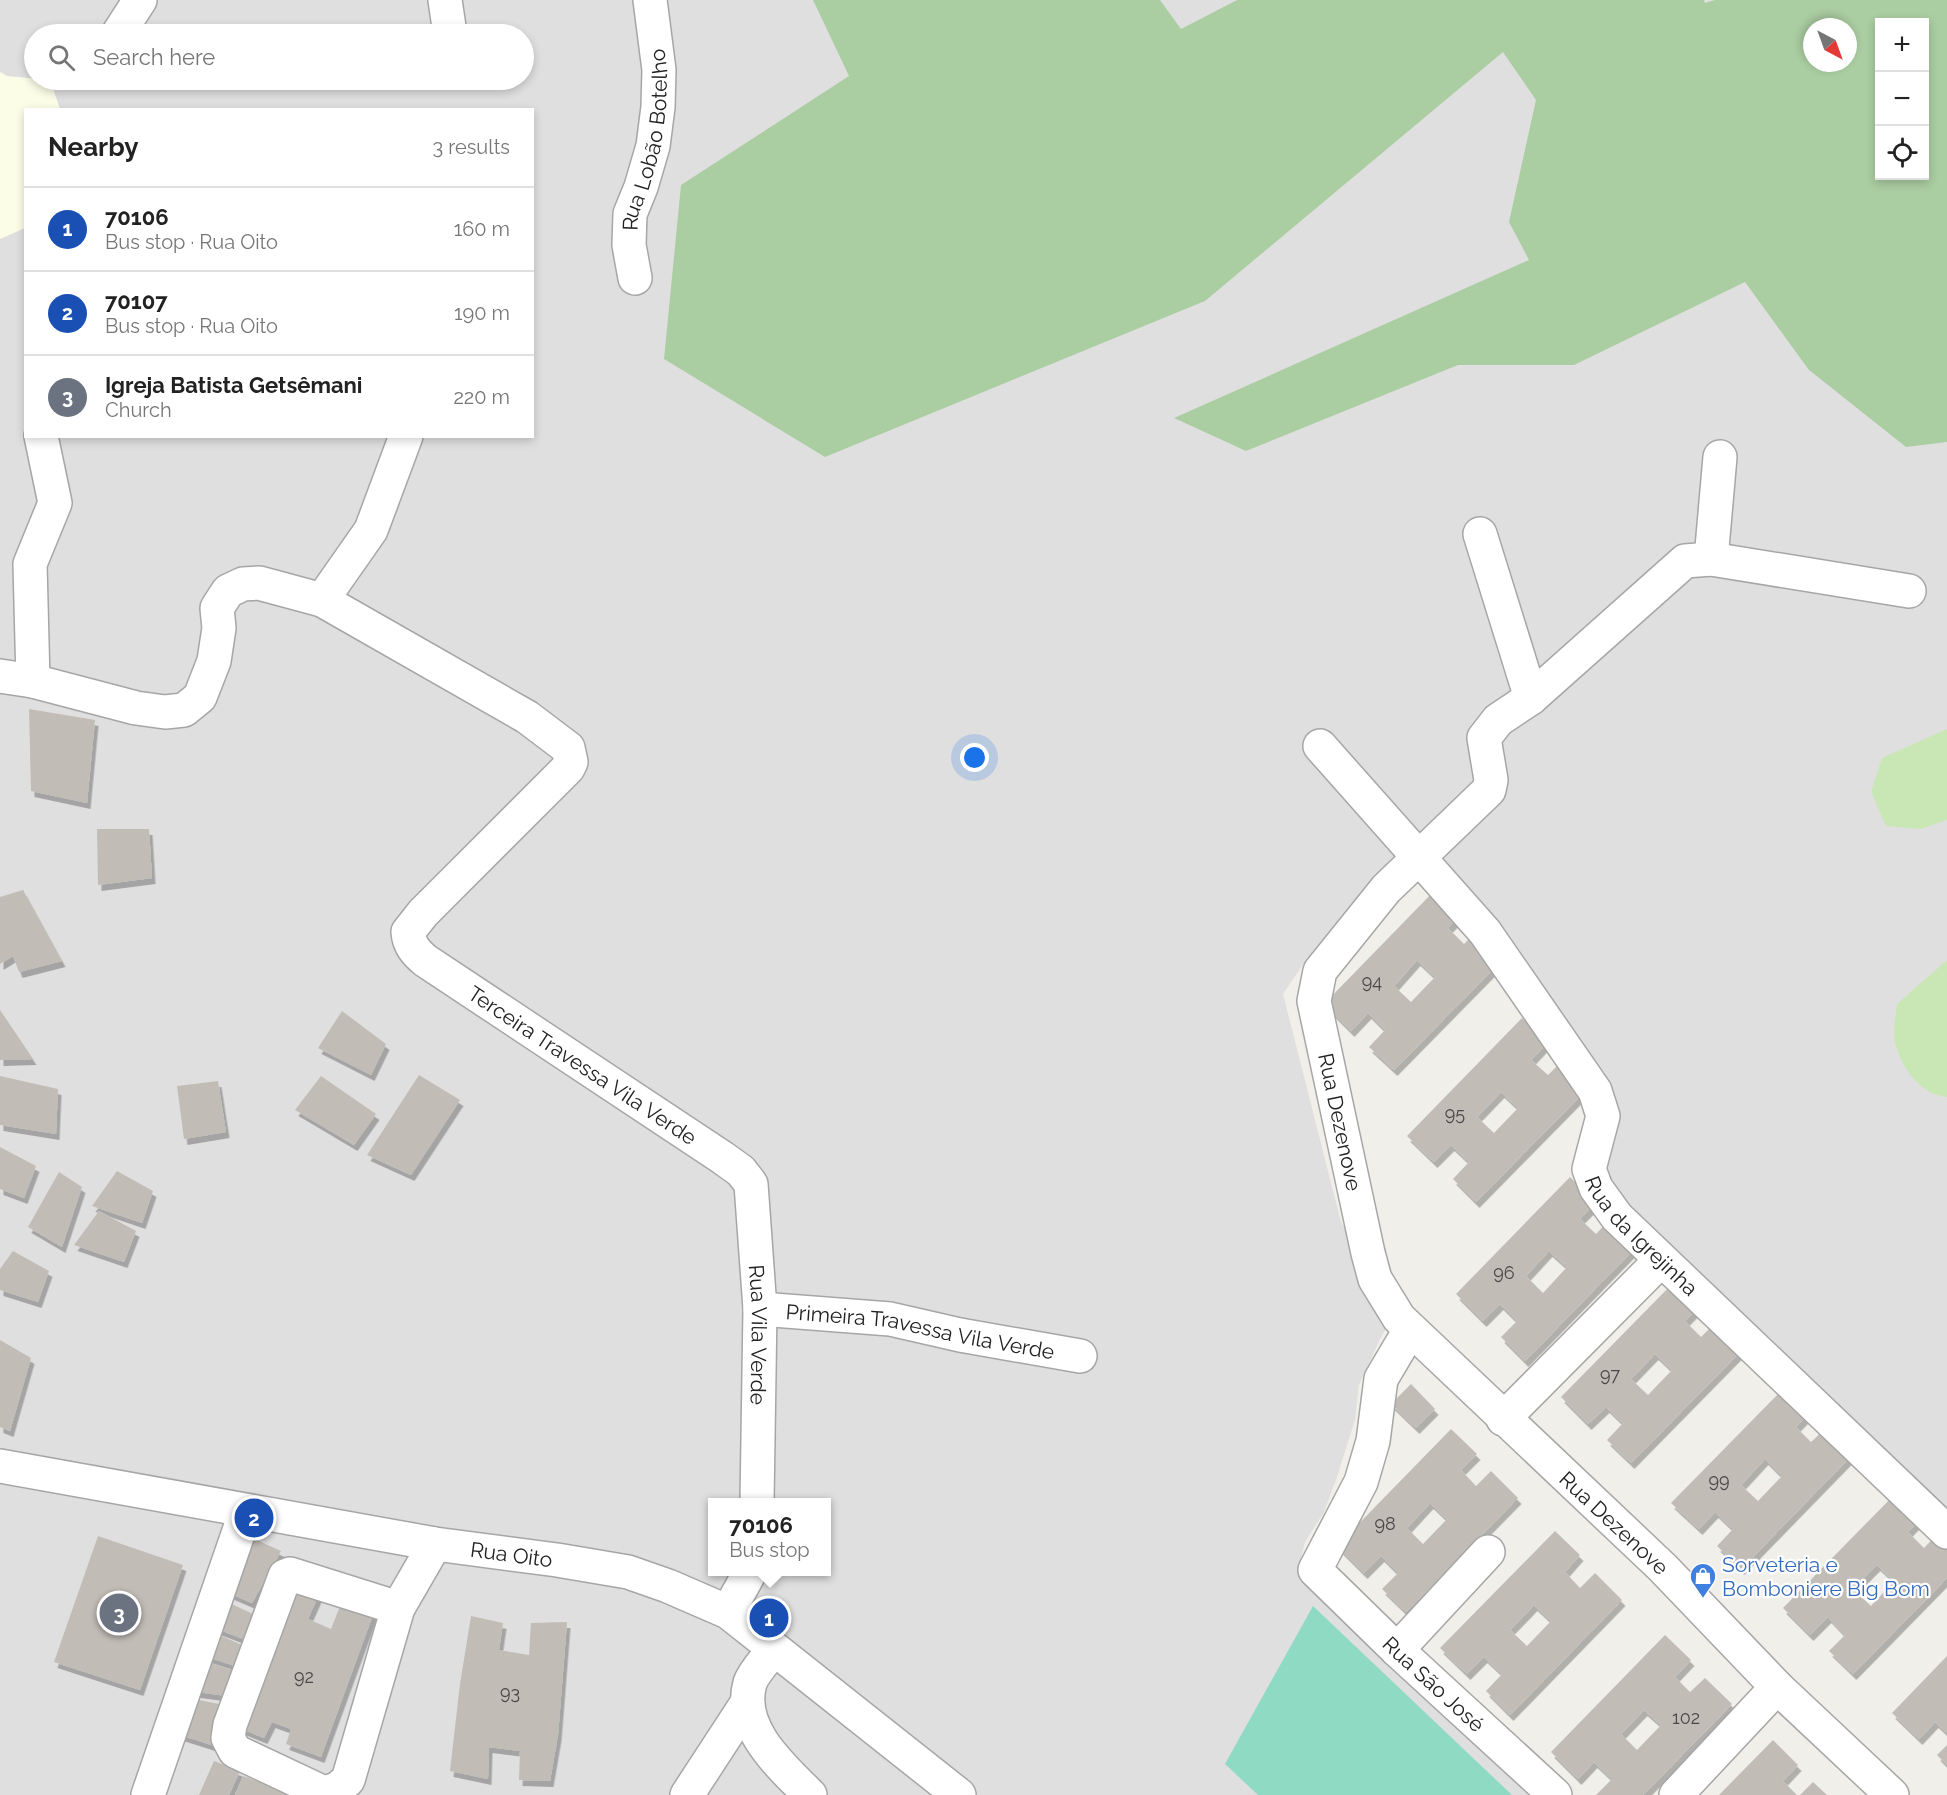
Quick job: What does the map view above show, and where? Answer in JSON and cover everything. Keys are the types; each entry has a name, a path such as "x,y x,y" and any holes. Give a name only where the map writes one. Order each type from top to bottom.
{"street":[{"path":"124,24 140,0"},
{"path":"445,0 449,24"},
{"name":"Rua Lobão Botelho","path":"635,278 629,245 630,214 653,146 658,107 659,70 650,0"},
{"path":"33,681 30,564 55,503 42,438"},
{"path":"0,676 33,681 136,708 165,712 184,710 200,697 208,681 214,661 219,627 217,608 228,591 243,584 259,583 322,600 371,530 405,438"},
{"path":"1711,559 1720,457"},
{"path":"1480,534 1532,698"},
{"name":"Rua Dezenove","path":"1892,1795 1777,1687 1663,1568 1410,1330 1386,1301 1368,1253 1314,1001 1320,971 1386,889 1419,855 1483,797 1491,780 1484,738 1498,720 1532,698 1685,561 1711,559 1909,591"},
{"name":"Terceira Travessa Vila Verde","path":"322,600 527,717 568,748 571,754 568,768 413,924 408,932 412,948 426,961 741,1171"},
{"name":"Rua da Igrejinha","path":"1320,747 1419,855 1485,932 1595,1091 1603,1116 1589,1169 1592,1179 1617,1217 1947,1532"},
{"name":"Rua Vila Verde","path":"741,1171 751,1184 754,1197 760,1309 757,1498"},
{"path":"1503,1419 1661,1260"},
{"name":"Primeira Travessa Vila Verde","path":"760,1309 890,1319 960,1335 1080,1356"},
{"name":"Rua São José","path":"1410,1330 1381,1379 1373,1441 1361,1482 1315,1570 1397,1650 1555,1795"},
{"name":"Rua Oito","path":"0,1466 435,1544 628,1572 700,1597 728,1612 959,1795"},
{"path":"148,1795 246,1511"},
{"path":"398,1608 328,1584 290,1574 285,1575 230,1725 228,1738 235,1751 324,1793 337,1789 348,1780 398,1608 435,1544"},
{"path":"1397,1650 1488,1552"},
{"path":"728,1612 748,1576"},
{"path":"687,1795 747,1703 751,1680 774,1649"},
{"path":"1676,1795 1777,1687"},
{"path":"747,1703 751,1719 772,1756 810,1795"}],"shaded area":[{"path":"0,0 1947,0 1947,1543 1666,1261 1589,1154 1590,1096 1404,852 1308,957 1283,994 1341,1222 1396,1311 1359,1385 1355,1420 1337,1477 1324,1512 1305,1542 1299,1566 1325,1598 1532,1795 0,1795"},
{"path":"0,72 7,76 24,78 24,90 53,90 60,108 24,108 24,228 0,239"}],"green space":[{"path":"813,0 1160,0 1181,29 1237,0 1704,0 1705,3 1715,0 1947,0 1947,442 1906,447 1809,370 1745,282 1574,365 1458,365 1246,451 1174,418 1529,260 1509,222 1536,100 1503,52 1205,301 825,457 664,359 681,185 849,76"},
{"path":"1947,729 1947,820 1921,829 1886,826 1871,792 1882,758"},
{"path":"1947,960 1947,1097 1928,1091 1907,1070 1895,1042 1894,1023 1897,1004"},
{"path":"1313,1606 1512,1795 1258,1795 1225,1764"}],"building":[{"path":"29,709 95,720 87,803 31,791"},
{"path":"97,829 149,829 152,878 98,885"},
{"path":"1438,887 1464,912 1448,928 1464,944 1479,929 1506,956 1394,1070 1369,1047 1385,1030 1368,1013 1351,1031 1324,1004","holes":["1417,960 1435,977 1411,1002 1394,986"]},
{"path":"23,890 62,961 19,972 13,956 0,964 0,897"},
{"path":"0,1010 33,1059 0,1060"},
{"path":"342,1011 386,1044 371,1075 318,1048"},
{"path":"1522,1018 1547,1043 1531,1060 1548,1075 1562,1061 1589,1087 1476,1202 1453,1179 1469,1162 1451,1145 1434,1162 1407,1136","holes":["1501,1092 1518,1108 1494,1133 1477,1117"]},
{"path":"419,1075 460,1100 411,1175 367,1155"},
{"path":"0,1076 58,1089 56,1134 0,1125"},
{"path":"321,1076 376,1114 354,1145 295,1110"},
{"path":"218,1081 226,1132 184,1139 177,1086"},
{"path":"0,1147 36,1166 24,1198 0,1189"},
{"path":"117,1171 153,1191 142,1223 92,1206"},
{"path":"59,1172 82,1187 62,1247 28,1227"},
{"path":"1570,1177 1596,1203 1580,1219 1596,1234 1610,1219 1637,1246 1525,1361 1501,1337 1517,1321 1500,1304 1483,1321 1456,1294","holes":["1549,1251 1567,1267 1543,1293 1526,1276"]},
{"path":"99,1211 136,1231 124,1262 74,1245"},
{"path":"13,1251 49,1271 38,1302 0,1290 0,1269"},
{"path":"1676,1280 1701,1305 1685,1321 1701,1337 1716,1322 1743,1349 1631,1463 1607,1440 1623,1423 1606,1407 1588,1424 1561,1397","holes":["1655,1354 1672,1370 1648,1395 1631,1379"]},
{"path":"0,1340 31,1358 10,1431 0,1427"},
{"path":"1411,1384 1435,1409 1416,1428 1391,1404"},
{"path":"1786,1386 1811,1411 1796,1427 1811,1442 1826,1428 1853,1454 1741,1569 1717,1546 1733,1529 1715,1512 1699,1529 1671,1503","holes":["1765,1459 1782,1476 1758,1501 1741,1485"]},
{"path":"1451,1429 1477,1454 1461,1470 1476,1486 1491,1471 1518,1498 1406,1612 1382,1589 1398,1573 1381,1556 1364,1573 1337,1546","holes":["1430,1503 1447,1519 1423,1544 1407,1528"]},
{"path":"1898,1491 1923,1516 1908,1532 1924,1548 1938,1533 1947,1542 1947,1578 1853,1674 1829,1651 1845,1635 1828,1617 1810,1635 1783,1608","holes":["1877,1565 1894,1581 1871,1606 1853,1589"]},
{"path":"1555,1531 1580,1555 1565,1572 1580,1588 1595,1573 1622,1600 1510,1715 1486,1691 1502,1674 1484,1657 1467,1674 1440,1648","holes":["1534,1605 1551,1621 1527,1646 1510,1630"]},
{"path":"98,1536 183,1565 140,1690 54,1662"},
{"path":"250,1537 281,1551 252,1603 224,1591"},
{"path":"291,1579 320,1592 308,1619 331,1629 342,1601 374,1612 321,1757 286,1744 291,1729 272,1722 264,1738 237,1727"},
{"path":"221,1599 257,1616 246,1640 209,1626"},
{"path":"471,1616 503,1623 499,1650 529,1655 531,1623 567,1622 558,1735 550,1781 519,1780 520,1751 489,1747 488,1779 450,1771"},
{"path":"213,1632 244,1646 235,1666 201,1655"},
{"path":"1665,1635 1691,1660 1675,1677 1690,1692 1705,1678 1732,1704 1643,1795 1596,1795 1612,1779 1594,1762 1578,1779 1551,1752","holes":["1644,1710 1661,1725 1637,1750 1621,1734"]},
{"path":"1947,1656 1947,1733 1935,1722 1919,1739 1892,1713"},
{"path":"201,1660 236,1671 227,1696 190,1691"},
{"path":"189,1698 224,1705 218,1747 180,1735"},
{"path":"1773,1740 1798,1765 1783,1781 1797,1795 1719,1795"},
{"path":"1947,1745 1947,1765 1937,1755"},
{"path":"214,1761 240,1771 229,1795 199,1795"},
{"path":"243,1776 279,1789 312,1795 235,1795"},
{"path":"1813,1782 1827,1795 1800,1795"}],"place":[{"name":"70107","path":"254,1518"},
{"name":"Sorveteria e Bomboniere Big Bom","path":"1703,1599"},
{"name":"Igreja Batista Getsêmani","path":"119,1613"},
{"name":"70106","path":"769,1618"}]}
